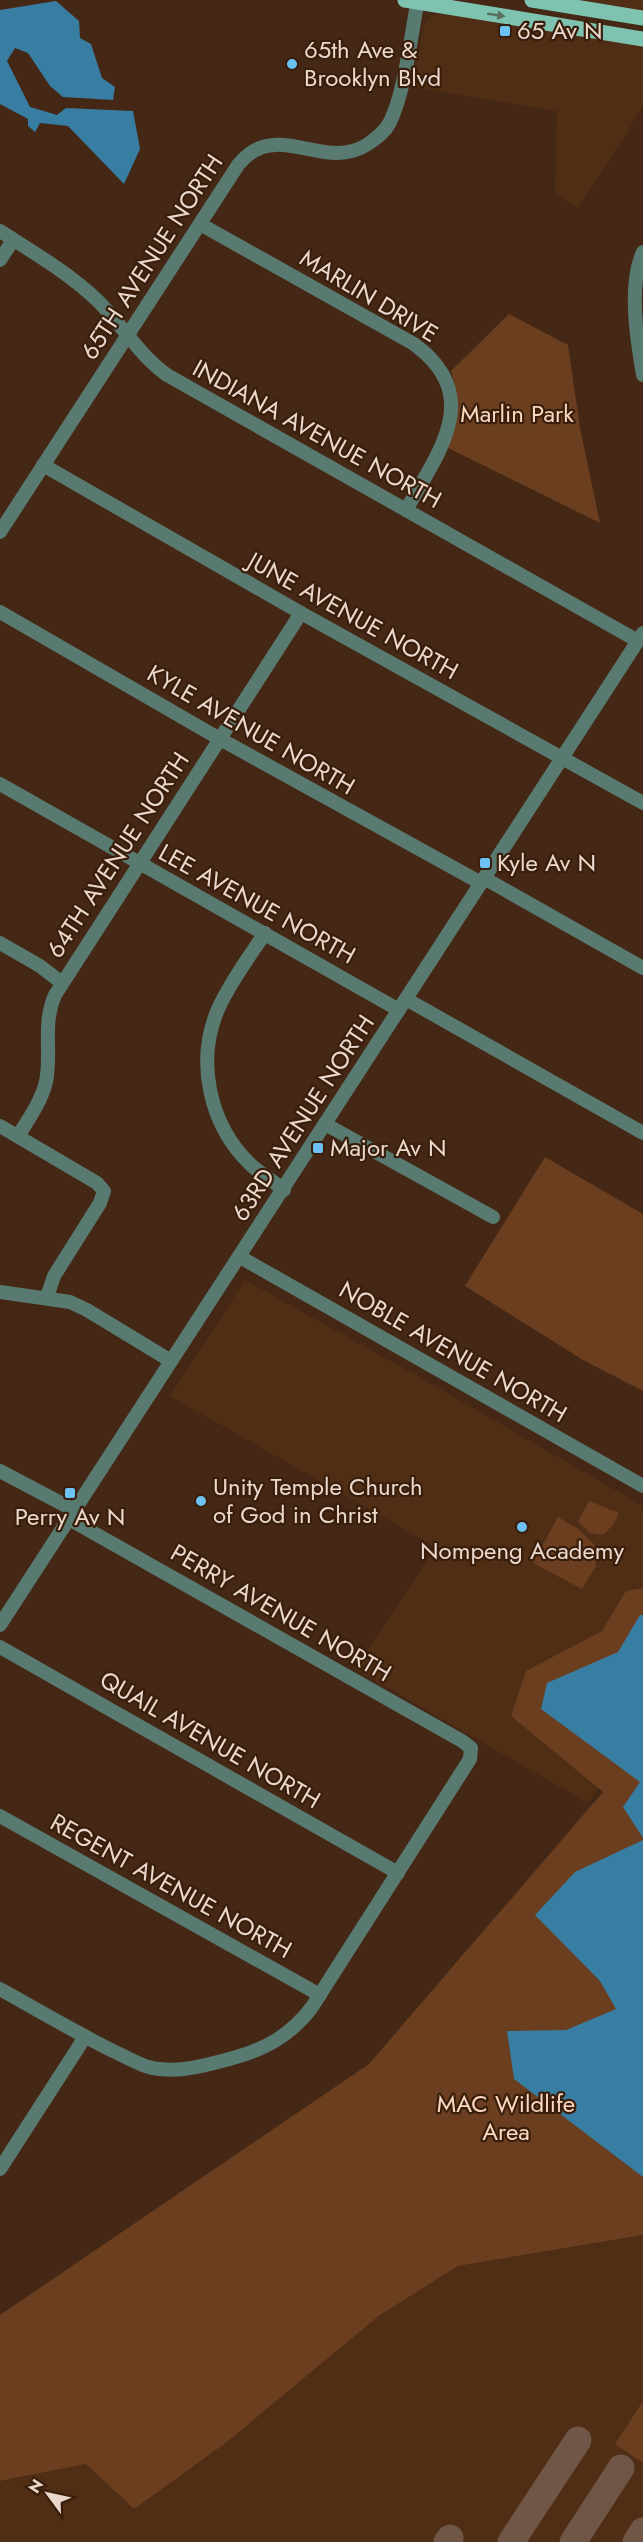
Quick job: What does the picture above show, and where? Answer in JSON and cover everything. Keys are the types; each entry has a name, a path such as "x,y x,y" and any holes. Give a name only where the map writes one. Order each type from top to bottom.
{"main road":[{"path":"532,0 643,18"},
{"path":"413,1 643,39"}],"street":[{"name":"65TH AVENUE NORTH","path":"0,532 238,165 247,155 258,148 272,145 333,154 349,152 364,147 378,137 389,124 397,106 413,1"},
{"name":"MARLIN DRIVE","path":"200,224 414,344 428,354 438,366 450,398 451,415 448,432 406,510"},
{"name":"INDIANA AVENUE NORTH","path":"0,231 80,284 116,321 126,337 152,364 167,375 406,510 641,637"},
{"path":"0,260 13,240"},
{"path":"643,252 637,268 636,281 643,375"},
{"name":"JUNE AVENUE NORTH","path":"44,465 301,614 643,803"},
{"name":"KYLE AVENUE NORTH","path":"0,612 220,739 643,968"},
{"name":"64TH AVENUE NORTH","path":"18,1136 40,1099 46,1083 47,1020 50,1006 62,983 301,614"},
{"name":"63RD AVENUE NORTH","path":"0,1625 641,637"},
{"name":"LEE AVENUE NORTH","path":"0,784 138,864 265,933 643,1133"},
{"path":"265,933 219,1008 210,1032 207,1080 212,1104 235,1147 251,1165 284,1190"},
{"path":"0,943 40,966 62,983"},
{"path":"325,1125 493,1217"},
{"path":"0,1126 97,1183 104,1191 100,1203 54,1276 47,1297"},
{"name":"NOBLE AVENUE NORTH","path":"240,1257 643,1486"},
{"path":"0,1292 70,1302 171,1361"},
{"name":"PERRY AVENUE NORTH","path":"0,1470 72,1515 471,1748 470,1759 398,1873"},
{"name":"QUAIL AVENUE NORTH","path":"0,1647 398,1873"},
{"name":"REGENT AVENUE NORTH","path":"0,1816 320,1995"},
{"path":"0,1989 85,2037 152,2067 181,2069 203,2066 255,2052 272,2044 301,2021 398,1873"},
{"path":"0,2169 85,2037"}],"shaded area":[{"path":"578,0 643,0 643,12"},
{"path":"439,13 643,44 643,107 578,208 555,194 557,111 411,87 424,24 431,16"},
{"name":"Nompeng Academy","path":"245,1280 643,1506 643,1720 588,1803 355,1669 436,1547 170,1396"},
{"path":"643,2235 643,2401 615,2444 643,2463 643,2542 0,2542 0,2481 86,2464 134,2509 227,2442 380,2315 458,2266"}],"green space":[{"name":"Marlin Park","path":"509,314 568,345 580,428 600,523 448,448 457,418 456,392 451,371"},
{"path":"545,1157 643,1214 643,1391 583,1360 465,1286"},
{"path":"589,1501 619,1513 614,1524 603,1535 590,1533 578,1522"},
{"path":"558,1517 578,1529 594,1544 596,1566 582,1589 533,1563"},
{"name":"MAC Wildlife Area","path":"643,1588 643,2235 458,2266 380,2315 227,2442 134,2509 86,2464 0,2481 0,2315 369,2064 603,1792 511,1716 526,1671 602,1631 626,1591"},
{"path":"643,2401 643,2463 615,2444"}],"water":[{"path":"56,1 79,21 80,38 91,44 102,78 115,87 113,100 63,97 50,86 28,53 15,48 7,61 30,107 57,115 66,108 133,111 140,149 124,184 68,126 40,123 35,132 28,126 28,119 0,104 0,10"},
{"path":"640,1615 643,1615 643,1838 623,1807 640,1782 541,1709 547,1683 618,1652"},
{"path":"643,1840 643,2177 514,2079 507,2031 566,2030 616,2009 600,1981 535,1915 575,1872"}],"taxiway":[{"path":"511,2542 578,2440"},
{"path":"573,2542 621,2468"},
{"path":"636,2542 643,2531"},
{"path":"447,2542 450,2538"}],"place":[{"name":"65 Av N","path":"505,31"},
{"name":"65th Ave & Brooklyn Blvd","path":"292,64"},
{"name":"Kyle Av N","path":"485,863"},
{"name":"Major Av N","path":"318,1148"},
{"name":"Perry Av N","path":"70,1493"},
{"name":"Unity Temple Church of God in Christ","path":"201,1501"},
{"name":"Nompeng Academy","path":"522,1527"}]}
